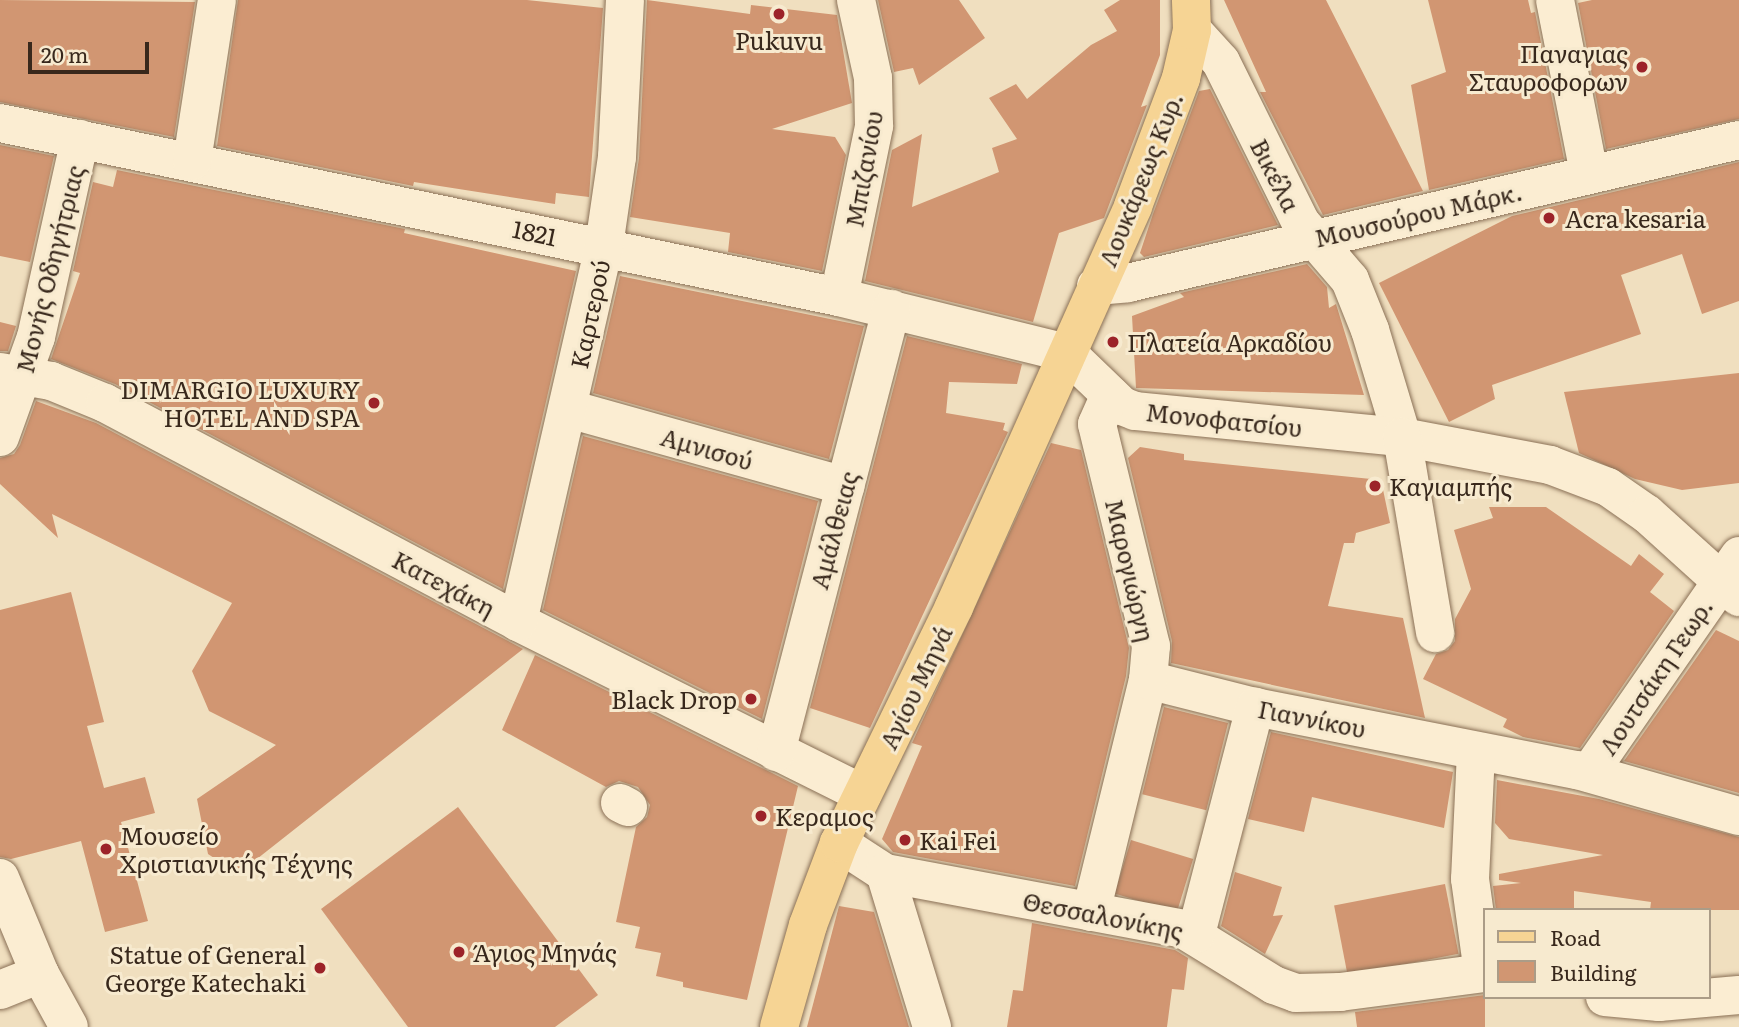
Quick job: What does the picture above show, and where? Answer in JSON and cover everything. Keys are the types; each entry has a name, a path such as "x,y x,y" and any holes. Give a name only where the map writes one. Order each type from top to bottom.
{"main road":[{"name":"Λουκάρεως Κυρ.","path":"1067,353 1160,138 1192,15"},
{"name":"Αγίου Μηνά","path":"779,1027 808,925 839,843 943,631 1067,353"}],"street":[{"path":"192,161 217,0"},
{"name":"Καρτερού","path":"518,622 569,409 604,246 617,157 625,0"},
{"name":"Μπιζανίου","path":"839,297 874,126 873,78 856,0"},
{"path":"1555,0 1589,173"},
{"name":"Βικέλα","path":"1192,15 1221,62 1287,200 1313,239 1345,272 1357,296 1402,437 1435,633"},
{"name":"1821","path":"0,123 604,246 891,309 1067,353"},
{"name":"Μονής Οδηγήτριας","path":"0,437 12,374 80,139"},
{"name":"Μουσούρου Μάρκ.","path":"1096,286 1128,283 1739,140"},
{"name":"Αμάλθειας","path":"776,752 891,309"},
{"name":"Μονοφατσίου","path":"1067,353 1110,395 1135,411 1402,437"},
{"name":"Κατεχάκη","path":"12,374 51,381 105,403 518,622 863,794"},
{"name":"Μαρογιώργη","path":"1091,912 1148,680 1150,634 1097,424 1110,395"},
{"name":"Αμνισού","path":"569,409 845,486"},
{"path":"1402,437 1550,465 1608,487 1733,577"},
{"name":"Λουτσάκη Γεωρ.","path":"1589,773 1733,577"},
{"name":"Γιαννίκου","path":"1148,680 1255,708 1589,773 1739,817"},
{"path":"1196,934 1255,708"},
{"path":"1476,752 1470,879 1484,973"},
{"name":"Θεσσαλονίκης","path":"839,843 885,873 1196,934 1262,979 1296,993 1340,992 1484,973"},
{"path":"885,873 932,1027"},
{"path":"0,878 40,974 69,1027"},
{"path":"0,990 40,974"},
{"path":"1711,998 1739,995"},
{"path":"1620,1009 1705,999"}],"building":[{"path":"0,0 195,2 174,137 0,102"},
{"path":"238,0 527,0 603,8 589,197 556,193 555,204 414,182 413,186 217,146"},
{"path":"647,0 750,14 751,5 837,15 852,103 772,129 835,137 846,155 822,271 728,252 730,233 630,217 639,158"},
{"path":"878,0 959,0 985,38 919,85 913,68 894,72"},
{"path":"1120,0 1160,0 1160,55 1141,107 1147,105 1104,218 1059,233 1033,322 865,281 892,150 922,134 912,207 999,172 992,148 1017,139 989,98 1016,84 1027,99 1091,45 1117,31 1104,10"},
{"path":"1224,0 1326,0 1423,191 1323,215 1260,92 1266,92"},
{"path":"1428,0 1528,0 1531,13 1535,12 1564,159 1429,190 1411,85 1446,72"},
{"name":"Παναγιας Σταυροφορων","path":"1592,0 1739,0 1739,119 1606,149 1578,3"},
{"path":"1210,89 1278,225 1144,257 1140,253 1199,91"},
{"path":"0,145 54,156 30,262 0,256"},
{"path":"1739,162 1739,301 1702,314 1682,254 1621,275 1641,334 1492,385 1495,399 1449,422 1379,283 1512,216"},
{"path":"117,170 405,229 404,233 576,271 503,589 115,384 51,359 80,273 73,271 93,182 113,187"},
{"path":"1307,264 1327,287 1329,308 1336,304 1364,395 1136,388 1132,316 1184,297 1180,293"},
{"path":"620,276 864,326 829,459 593,393"},
{"path":"0,322 16,326 8,351 0,351"},
{"path":"907,336 1022,364 1017,384 949,382 946,413 1005,423 1003,430 1008,432 870,728 810,708"},
{"path":"1739,373 1739,483 1682,490 1635,479 1579,453 1564,392"},
{"path":"36,401 96,423 523,649 238,874 208,854 197,799 276,745 209,711 192,671 232,603 52,514 58,538 0,484 0,458 14,454 20,445"},
{"path":"583,436 818,501 762,719 543,610"},
{"path":"1051,443 1081,450 1129,648 1126,676 1075,886 893,852 882,839 922,746 912,743"},
{"path":"1140,447 1184,454 1184,460 1381,480 1390,523 1356,533 1354,543 1344,543 1328,606 1403,618 1425,718 1171,663 1172,641 1128,458"},
{"path":"1489,507 1546,507 1631,566 1639,554 1664,574 1650,592 1674,611 1580,748 1523,737 1503,727 1507,719 1423,679 1436,654 1448,650 1455,641 1455,619 1471,589 1454,530 1493,518"},
{"path":"71,592 104,722 87,726 104,788 145,777 155,813 121,822 148,921 105,932 81,841 11,859 0,857 0,610"},
{"path":"1716,630 1739,641 1739,793 1624,761"},
{"path":"535,655 798,786 747,1000 683,987 683,982 656,976 661,953 635,948 640,927 616,922 636,827 647,817 650,805 638,787 619,781 606,787 502,730"},
{"path":"1164,707 1228,723 1206,810 1142,794"},
{"path":"1271,732 1453,772 1444,828 1312,797 1304,832 1248,819"},
{"path":"1497,780 1599,799 1739,837 1739,910 1650,908 1651,902 1574,891 1574,908 1496,908 1493,886 1521,883 1499,880 1499,874 1603,855 1509,839 1495,823"},
{"name":"Άγιος Μηνάς","path":"458,807 598,995 555,1027 408,1027 321,909"},
{"path":"1131,840 1193,859 1177,913 1115,894"},
{"path":"1235,872 1282,887 1273,916 1283,915 1265,954 1221,926"},
{"path":"1445,884 1459,954 1348,975 1334,906"},
{"path":"839,906 874,912 909,1027 807,1027"},
{"path":"1032,923 1175,950 1188,958 1184,990 1172,989 1167,1027 1007,1027 1013,990 1023,991"},
{"path":"1484,995 1485,1027 1357,1027 1355,1012"}],"place":[{"name":"Pukuvu","path":"779,14"},
{"name":"Παναγιας Σταυροφορων","path":"1642,67"},
{"name":"Acra kesaria","path":"1549,218"},
{"name":"Πλατεία Αρκαδίου","path":"1113,342"},
{"name":"DIMARGIO LUXURY HOTEL AND SPA","path":"374,403"},
{"name":"Καγιαμπής","path":"1375,486"},
{"name":"Black Drop","path":"751,699"},
{"name":"Κεραμος","path":"761,816"},
{"name":"Kai Fei","path":"905,840"},
{"name":"Μουσείο Χριστιανικής Τέχνης","path":"106,849"},
{"name":"Άγιος Μηνάς","path":"459,952"},
{"name":"Statue of General George Katechaki","path":"320,968"}]}
